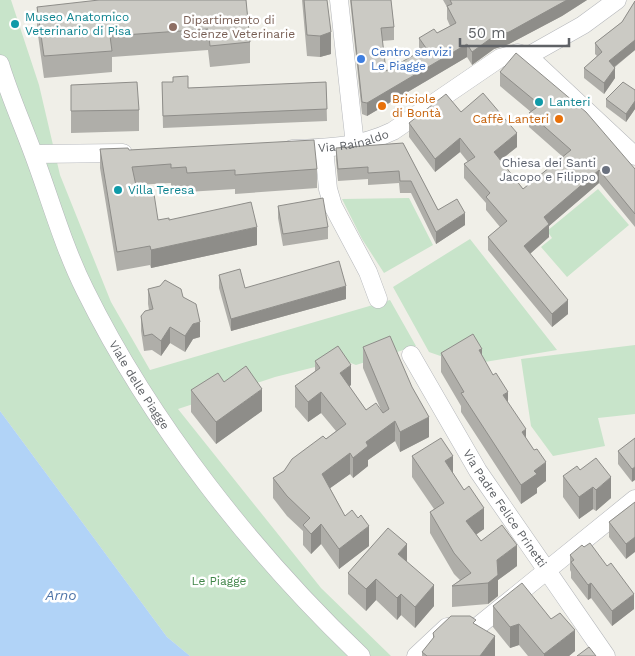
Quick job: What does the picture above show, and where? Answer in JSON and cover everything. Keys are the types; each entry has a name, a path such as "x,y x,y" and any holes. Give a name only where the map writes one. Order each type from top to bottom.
{"street":[{"path":"338,0 354,146"},
{"path":"617,0 583,25 528,56 635,156"},
{"name":"Via Rainaldo","path":"276,149 354,146 393,131 500,58 518,53 528,56"},
{"name":"Viale delle Piagge","path":"0,64 69,254 85,290 116,348 167,427 243,530 299,595 361,656"},
{"path":"324,148 328,189 333,206 368,272 378,299"},
{"path":"34,154 141,152"},
{"name":"Via Padre Felice Prinetti","path":"411,355 478,471 606,656"},
{"path":"416,656 447,627 459,625 477,627 635,499"}],"green space":[{"name":"Le Piagge","path":"0,0 11,0 39,85 60,175 111,302 150,370 390,300 416,346 356,365 343,360 275,377 178,409 321,588 391,656 190,656 167,637 0,411"},
{"path":"598,189 629,225 567,277 541,247 552,238 547,231"},
{"path":"409,198 433,245 384,273 362,239 342,199"},
{"path":"470,239 557,350 479,363 449,359 429,352 393,287"},
{"path":"635,345 635,414 598,418 605,446 553,456 531,426 521,359"}],"water":[{"name":"Arno","path":"0,411 167,637 190,656 0,656"}],"building":[{"path":"99,0 246,0 250,42 210,46 208,29 110,36 112,51 44,56 37,7"},
{"path":"304,0 327,0 331,32 320,36 307,35"},
{"path":"351,0 391,0 394,27 381,28 386,71 426,48 419,38 434,29 437,33 456,23 447,6 452,4 450,0 567,0 509,32 494,36 472,52 467,44 367,103 362,102"},
{"path":"635,1 635,40 609,61 615,68 604,83 584,68 602,52 595,43 622,22"},
{"path":"516,53 586,112 635,169 635,214 599,170 544,217 549,224 524,246 568,300 552,314 488,237 507,221 486,197 490,193 464,164 475,157 460,138 435,159 409,123 446,94 461,112 483,93 517,133 494,152 523,189 571,150 529,113 540,105 500,72"},
{"path":"188,76 188,88 326,82 327,109 163,116 162,82 173,82 173,77"},
{"path":"137,82 139,110 71,111 71,85"},
{"path":"623,82 635,90 635,101 626,114 606,99"},
{"path":"314,140 317,169 235,175 235,170 187,173 186,167 171,168 171,164 132,167 138,195 154,194 158,220 169,218 169,220 251,202 257,227 151,250 150,246 117,252 100,149 128,148 129,150"},
{"path":"403,143 438,210 457,199 465,213 436,232 411,181 400,181 399,171 368,173 368,167 338,169 336,148"},
{"path":"323,198 328,227 283,234 278,206"},
{"path":"339,261 346,286 231,319 219,275 240,269 245,288"},
{"path":"165,280 181,289 183,297 196,304 200,322 193,324 185,336 170,327 161,341 152,334 144,336 141,316 145,311 153,309 148,289 160,286"},
{"path":"473,334 482,349 479,350 493,375 496,373 508,392 503,395 526,429 522,432 534,450 537,449 546,462 534,471 537,474 521,485 461,393 464,392 441,353"},
{"path":"390,336 412,387 429,417 400,432 395,421 366,442 368,446 353,458 350,453 322,474 345,516 352,510 358,518 361,515 369,526 339,549 321,524 311,534 303,525 310,518 287,496 273,478 284,471 292,459 323,436 326,439 346,424 321,392 308,402 295,386 320,368 315,361 338,346 351,365 340,373 366,410 376,403 383,413 389,409 363,347"},
{"path":"246,366 262,389 216,422 191,390 218,373 224,382"},
{"path":"441,438 453,456 445,461 464,490 469,486 484,508 466,521 481,541 502,525 517,545 497,560 498,575 488,583 452,586 471,573 454,553 430,512 444,503 412,456"},
{"path":"635,438 635,467 632,469 618,451"},
{"path":"596,458 611,477 596,490 593,487 579,497 563,476 577,466 580,470"},
{"path":"635,502 635,537 626,544 609,522"},
{"path":"388,528 407,544 398,554 434,585 415,607 401,594 397,598 376,579 366,589 348,573"},
{"path":"590,543 607,566 611,563 634,594 612,611 591,583 588,585 571,562 574,560 570,555 582,545 584,547"},
{"path":"522,583 551,619 560,613 575,630 544,654 519,624 510,627 493,606"},
{"path":"451,616 470,616 476,620 473,623 495,636 480,656 427,656 422,652 434,637 433,633"},
{"path":"589,647 596,656 577,656"}],"place":[{"name":"Museo Anatomico Veterinario di Pisa","path":"15,24"},
{"name":"Dipartimento di Scienze Veterinarie","path":"173,27"},
{"name":"Centro servizi Le Piagge","path":"361,59"},
{"name":"Lanteri","path":"539,102"},
{"name":"Briciole di Bontà","path":"382,106"},
{"name":"Caffè Lanteri","path":"559,119"},
{"name":"Chiesa dei Santi Jacopo e Filippo","path":"606,170"},
{"name":"Villa Teresa","path":"118,190"}]}
